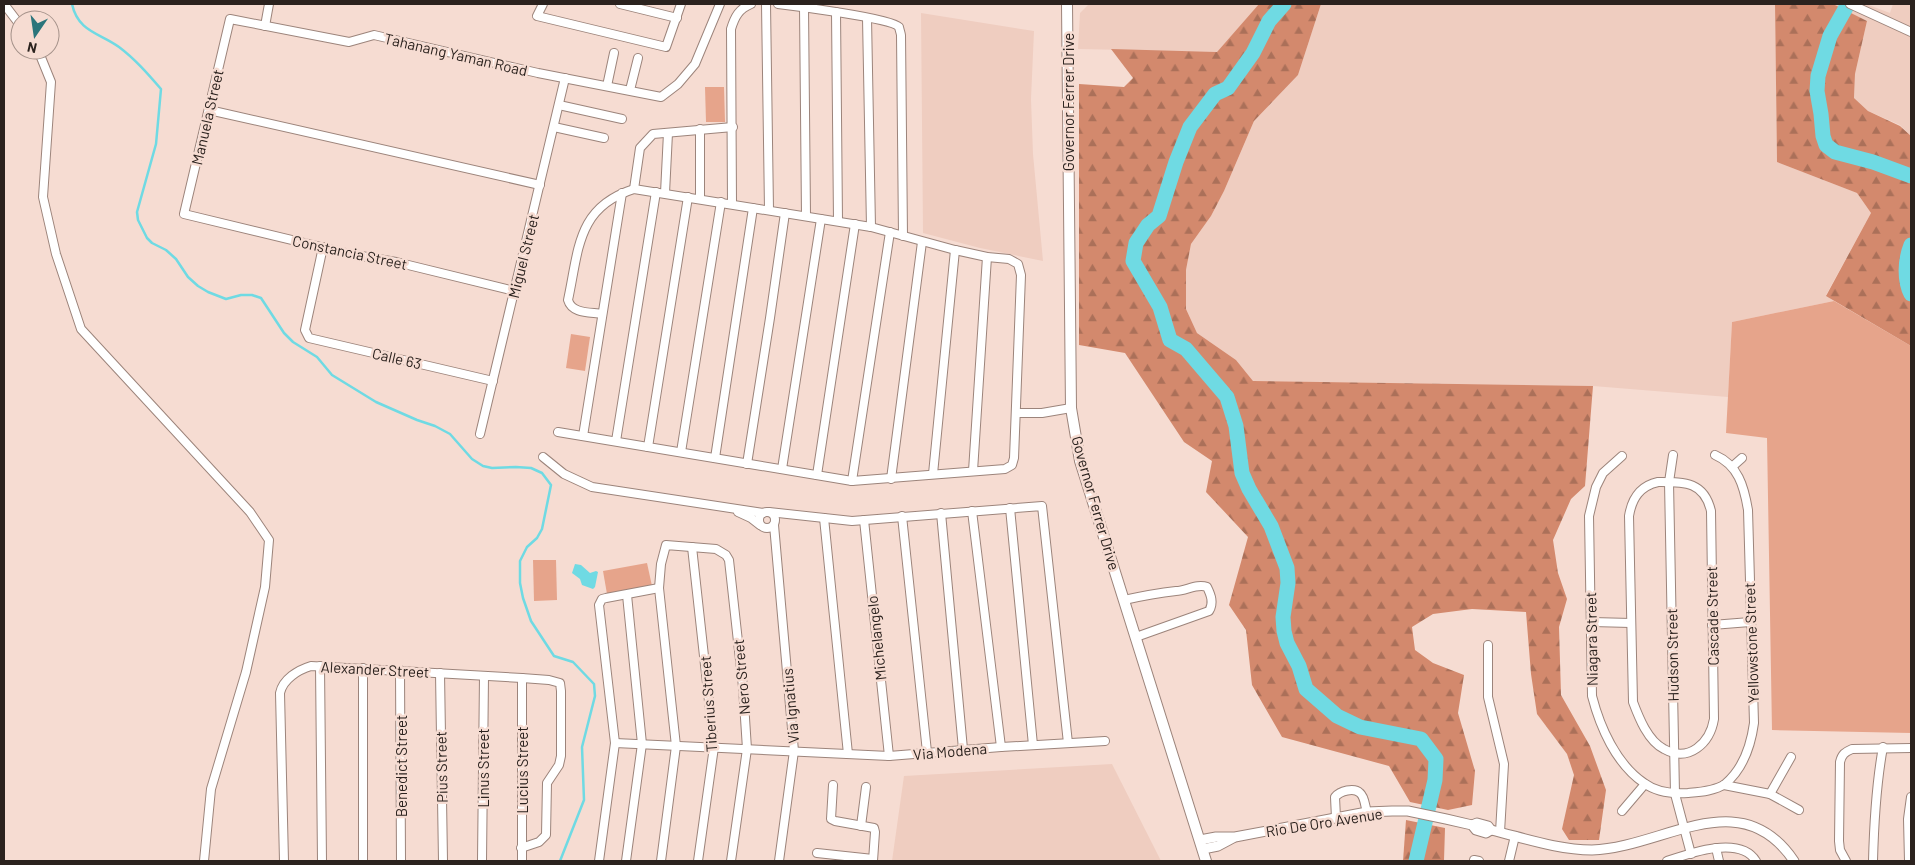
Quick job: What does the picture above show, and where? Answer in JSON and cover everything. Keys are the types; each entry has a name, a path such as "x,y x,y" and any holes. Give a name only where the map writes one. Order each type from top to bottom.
{"main road":[{"name":"Governor Ferrer Drive","path":"1068,4 1071,408 1080,461 1206,861"}],"street":[{"path":"265,26 269,4"},
{"path":"543,4 537,16 666,47 682,4"},
{"path":"620,4 677,18"},
{"name":"Tahanang Yaman Road","path":"230,19 349,42 374,35 565,78 661,97 678,84 695,64 720,4"},
{"path":"732,204 731,29 736,14 751,4"},
{"path":"766,4 770,210"},
{"path":"778,4 867,18 894,24 899,28 901,35 903,236"},
{"path":"1850,4 1911,32"},
{"path":"804,7 806,216"},
{"path":"836,12 838,221"},
{"path":"867,18 871,227"},
{"name":"Manuela Street","path":"184,214 230,19"},
{"path":"607,86 614,53"},
{"path":"630,90 638,58"},
{"path":"42,60 51,82 43,197 56,254 81,329 250,512 269,540 265,587 246,672 211,789 204,861"},
{"name":"Miguel Street","path":"480,434 565,78"},
{"path":"559,105 622,119"},
{"path":"209,110 540,185"},
{"path":"554,127 604,138"},
{"path":"634,189 637,158 643,143 652,134 733,127"},
{"path":"700,129 700,199"},
{"path":"665,193 668,133"},
{"path":"558,432 852,481 1005,469 1012,465 1017,413 1021,268 1009,259 987,257 955,250 855,224 634,189 622,192 600,207 590,218 581,238 568,300 572,308 602,314"},
{"path":"583,436 622,192"},
{"path":"616,442 656,192"},
{"path":"648,447 688,197"},
{"path":"681,452 721,202"},
{"path":"715,458 753,208"},
{"path":"747,464 785,213"},
{"name":"Constancia Street","path":"184,214 324,248 396,262 515,290"},
{"path":"782,469 822,219"},
{"path":"816,475 855,224"},
{"path":"852,481 890,232"},
{"path":"891,479 922,242"},
{"name":"Calle 63","path":"324,248 305,330 309,338 494,381"},
{"path":"933,474 955,250"},
{"path":"973,471 987,257"},
{"path":"1017,413 1042,413 1071,408"},
{"name":"Hudson Street","path":"1673,455 1669,482 1675,794 1691,854"},
{"path":"1714,455 1733,466 1742,458"},
{"name":"Niagara Street","path":"1622,456 1603,473 1596,486 1589,516 1592,696 1595,709 1609,740 1618,757 1630,772 1645,784 1675,794"},
{"path":"543,458 564,474 592,487 766,513 788,513 824,518 864,520 1042,506 1068,743"},
{"name":"Yellowstone Street","path":"1724,785 1740,765 1752,740 1754,723 1748,510 1741,480 1733,466"},
{"name":"Cascade Street","path":"1669,482 1694,486 1703,492 1709,501 1711,511 1714,719 1712,732 1705,742 1695,750 1674,753 1664,749 1653,740 1638,716 1633,702 1628,528 1630,508 1640,490 1648,484 1669,482"},
{"path":"1010,508 1033,745"},
{"path":"730,509 750,518 761,526 769,528 781,515 788,513"},
{"path":"972,511 1001,747"},
{"path":"766,513 774,522"},
{"path":"761,526 758,518 766,513"},
{"path":"941,513 964,749"},
{"path":"902,516 927,752"},
{"path":"824,518 848,754"},
{"name":"Michelangelo","path":"864,520 889,756"},
{"name":"Via Ignatius","path":"774,522 794,751 779,861"},
{"name":"Via Ignatius","path":"761,526 775,550"},
{"path":"1579,536 1588,536"},
{"name":"Nero Street","path":"659,588 659,574 666,545 722,551 729,560 743,687 747,749 731,861"},
{"name":"Tiberius Street","path":"692,547 714,747 698,861"},
{"path":"1124,600 1164,591 1177,591 1198,585 1207,587 1211,595 1212,602 1209,611 1136,637"},
{"path":"599,861 615,743 599,605 602,599 659,588 676,746 661,861"},
{"path":"626,861 642,744 627,594"},
{"path":"1592,622 1631,623"},
{"path":"1712,625 1750,622"},
{"path":"1488,645 1488,697 1504,764 1496,831"},
{"path":"320,666 322,861"},
{"name":"Alexander Street","path":"284,861 281,688 289,678 304,668 320,666 522,678 549,680 560,683 561,756 559,765 547,783 547,832 542,841 521,848"},
{"path":"362,668 363,861"},
{"name":"Benedict Street","path":"400,670 401,861"},
{"name":"Pius Street","path":"440,673 443,861"},
{"name":"Linus Street","path":"482,861 484,676"},
{"name":"Lucius Street","path":"522,678 522,861"},
{"name":"Via Modena","path":"615,743 889,756 964,749 1105,741"},
{"path":"1873,861 1878,775 1883,747"},
{"path":"1846,861 1840,850 1839,841 1840,762 1844,753 1852,749 1911,748"},
{"path":"1770,794 1791,757"},
{"path":"1622,811 1645,784"},
{"path":"818,853 873,860 875,829 870,826 861,826 831,819 833,785"},
{"path":"1675,794 1712,790 1724,785 1770,794 1799,810"},
{"path":"861,826 866,786"},
{"path":"1336,818 1336,794 1347,791 1359,792 1362,795 1367,812"},
{"path":"1910,861 1908,819 1911,798"},
{"name":"Rio De Oro Avenue","path":"1201,845 1216,837 1235,837 1367,812 1408,812 1472,826 1481,832 1496,831 1575,849 1593,850 1618,846 1707,822 1736,821 1760,829 1784,847 1794,861"},
{"path":"1509,861 1515,836"},
{"path":"1672,860 1716,848 1732,847 1752,855 1756,861"},
{"path":"1716,848 1719,861"}],"shaded area":[{"path":"1089,4 1259,4 1217,52 1078,49 1080,13"},
{"path":"1321,4 1775,4 1777,162 1857,193 1871,213 1826,295 1834,301 1732,322 1728,397 1593,386 1253,381 1236,360 1197,333 1186,309 1186,270 1191,244 1211,216 1224,191 1254,121 1298,75"},
{"path":"1833,4 1866,4 1890,13 1893,4 1911,4 1911,136 1900,125 1868,111 1854,98 1855,74 1867,21"},
{"path":"921,13 1034,31 1031,99 1033,154 1043,261 980,248 923,233"},
{"path":"705,87 724,87 725,122 706,122"},
{"path":"1834,301 1911,346 1911,733 1772,730 1767,438 1726,433 1732,322"},
{"path":"571,334 590,337 585,371 566,368"},
{"path":"533,560 556,560 557,600 534,601"},
{"path":"647,563 652,586 607,594 603,571"},
{"path":"1112,764 1161,861 892,861 904,776"}],"green space":[{"path":"1259,4 1321,4 1298,75 1254,121 1224,191 1211,216 1191,244 1186,270 1186,309 1197,333 1236,360 1253,381 1593,386 1585,486 1571,499 1553,540 1558,573 1567,599 1559,627 1561,695 1590,746 1606,790 1599,840 1569,840 1562,829 1574,775 1567,754 1537,714 1531,674 1526,612 1472,609 1433,614 1412,627 1415,650 1433,663 1464,675 1458,713 1475,771 1472,805 1448,810 1410,802 1389,766 1282,737 1252,685 1246,630 1229,605 1248,537 1206,492 1212,461 1184,442 1125,353 1079,345 1079,84 1124,87 1133,78 1111,49 1217,52"},
{"path":"1775,4 1833,4 1867,21 1855,74 1854,98 1868,111 1900,126 1911,136 1911,346 1826,296 1871,213 1857,193 1777,162"},
{"path":"1406,820 1445,828 1444,861 1403,861"}],"water":[{"path":"575,564 581,565 590,573 598,572 593,589 582,585 580,579 572,573"}],"waterway":[{"path":"72,4 79,21 84,26 125,52 161,89 156,144 137,212 138,220 147,238 152,243 166,250 176,259 188,277 208,292 226,299 241,295 252,295 261,298 284,333 293,342 317,357 332,375 376,402 450,434 472,459 483,466 492,468 531,468 542,473 551,485 542,529 537,538 527,547 520,561 520,583 523,598 531,621 554,656 573,662 594,684 595,696 582,747 584,800 560,861"},
{"path":"1284,4 1269,21 1253,53 1228,88 1215,94 1190,127 1176,162 1159,216 1148,225 1136,243 1133,261 1160,307 1170,340 1186,349 1227,397 1236,426 1242,473 1249,489 1271,526 1287,568 1288,583 1283,617 1284,631 1287,643 1299,666 1306,689 1337,716 1360,727 1421,739 1436,759 1435,780 1416,861"},
{"path":"1848,4 1830,36 1818,76 1817,91 1826,145 1835,152 1873,162 1911,176"},
{"path":"1911,245 1907,257 1906,270 1907,283 1911,294"}]}
